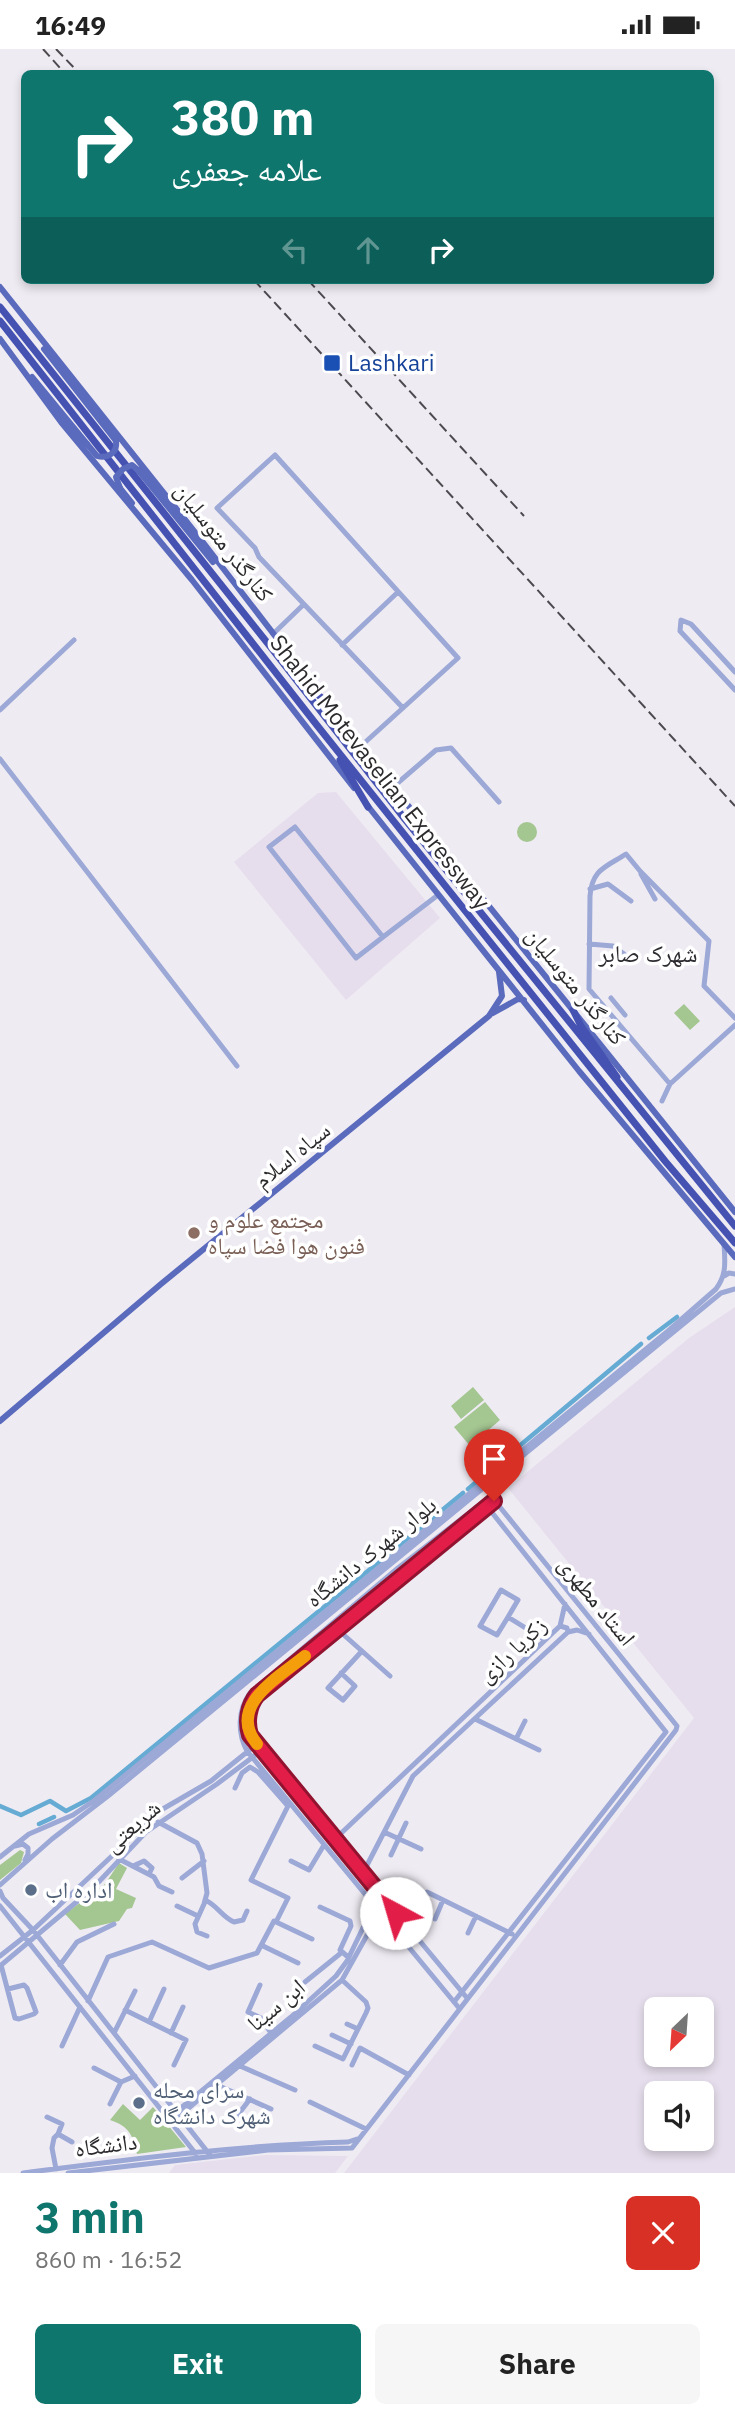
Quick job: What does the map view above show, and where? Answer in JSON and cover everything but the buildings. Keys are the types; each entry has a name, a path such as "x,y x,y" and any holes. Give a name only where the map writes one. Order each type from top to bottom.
{"highway":[{"name":"Shahid Motevaselian Expressway","path":"0,307 274,650 388,798 735,1226"},
{"name":"Shahid Motevaselian Expressway","path":"0,321 316,725 735,1243"},
{"path":"274,650 326,702"},
{"path":"316,725 368,807"},
{"path":"573,1010 630,1099"}],"main road":[{"name":"کنارگذر متوسلیان","path":"0,287 393,787 735,1212"},
{"path":"23,368 97,456 111,454 117,445 116,441 52,360 26,320"},
{"path":"0,339 61,422 188,576"},
{"path":"247,599 229,582 138,470 132,465 123,469 116,477 120,488 188,576 368,807 620,1122 735,1258"},
{"path":"489,1016 502,996 499,970"},
{"name":"سپاه اسلام","path":"0,1422 161,1284 489,1016 518,999 524,1000"},
{"name":"سپاه اسلام","path":"0,1415 14,1408"}],"street":[{"path":"361,746 403,708 458,658 275,455 217,508 303,605 403,708"},
{"path":"342,645 398,591"},
{"path":"273,634 303,605"},
{"path":"735,672 691,624 681,621 680,631 735,690"},
{"path":"0,710 74,640"},
{"path":"393,787 436,750 451,748 499,802"},
{"path":"0,759 237,1066"},
{"path":"383,937 295,827 269,847 356,958 438,895"},
{"path":"670,1084 589,989 590,889 595,873 626,854 709,941 704,986 735,1018"},
{"path":"640,871 655,899"},
{"path":"590,889 608,884 631,901"},
{"path":"590,944 613,946 624,954"},
{"path":"611,998 625,1015"},
{"path":"610,1013 618,1004"},
{"path":"662,1101 670,1084 735,1025"},
{"path":"724,1244 724,1276 735,1274"},
{"name":"بلوار شهرک دانشگاه","path":"0,1885 651,1347 716,1289 724,1276"},
{"name":"بلوار شهرک دانشگاه","path":"0,1857 29,1834 72,1815 95,1800 651,1347 721,1293 734,1288"},
{"name":"استاد مطهری","path":"492,1498 677,1727 603,1818 666,1729 485,1504 492,1498"},
{"path":"459,2008 252,1758 239,1732 244,1701 250,1692 331,1623 485,1504"},
{"path":"467,1998 257,1744 247,1727 252,1701 485,1504"},
{"path":"501,1590 518,1600 508,1617 497,1635 480,1626 501,1590"},
{"path":"560,1626 565,1604"},
{"path":"508,1617 545,1640"},
{"path":"331,1623 390,1676"},
{"name":"زکریا رازی","path":"335,1839 560,1626 567,1628 568,1632 542,1657 413,1776 363,1873"},
{"path":"568,1632 578,1630 589,1634"},
{"path":"535,1650 542,1657"},
{"path":"341,1674 355,1686 343,1700 328,1688 362,1651"},
{"path":"477,1706 482,1712"},
{"path":"475,1719 539,1750"},
{"path":"516,1739 524,1721"},
{"name":"شریعتی","path":"0,1956 33,1930 161,1810 211,1781 257,1744"},
{"name":"شریعتی","path":"1,1965 92,1889 158,1822 200,1796 262,1750"},
{"path":"88,2001 108,1957 152,1941 209,1968 257,1953 288,1898 251,1879 288,1806 258,1772 250,1767 242,1773 235,1788"},
{"path":"394,1785 398,1794 404,1793"},
{"path":"359,2138 603,1818"},
{"path":"158,1822 197,1843 207,1880 205,1900 195,1924 197,1932 207,1936"},
{"path":"391,1855 406,1823"},
{"path":"384,1832 421,1850"},
{"path":"12,1846 23,1844 28,1848 22,1865"},
{"path":"290,1861 309,1870 324,1845"},
{"path":"119,1859 149,1874 159,1886 172,1892"},
{"path":"182,1878 204,1861"},
{"path":"86,1881 92,1889"},
{"path":"0,1891 209,2153"},
{"path":"427,1892 513,1934"},
{"path":"205,1900 212,1902 224,1916 234,1921 243,1920 247,1912"},
{"path":"435,1919 443,1900"},
{"name":"ابن سینا","path":"178,2114 336,1976 374,1905"},
{"path":"0,1906 196,2154"},
{"path":"177,1906 198,1916"},
{"path":"305,1983 341,1953 351,1926 350,1921 320,1907"},
{"name":"ابن سینا","path":"178,2114 217,2085 342,1980 380,1912"},
{"path":"468,1933 476,1916"},
{"path":"276,1922 312,1939"},
{"path":"60,1965 77,1942 114,1924"},
{"path":"454,2002 513,1934"},
{"path":"261,1945 298,1963"},
{"path":"341,1953 348,1957"},
{"path":"1,1965 15,2018 36,2012 24,1985 8,1989"},
{"path":"315,2046 343,2059 368,2008 366,2002 342,1980"},
{"path":"260,1985 248,2012 261,2018 271,2033"},
{"path":"149,2022 164,1989"},
{"path":"114,2033 135,1991"},
{"path":"62,2046 80,2007"},
{"path":"171,2033 183,2007"},
{"path":"125,2010 186,2041 174,2065"},
{"path":"347,2024 358,2029"},
{"path":"332,2035 351,2044"},
{"path":"352,2065 360,2048 409,2075"},
{"path":"240,2066 295,2090"},
{"path":"94,2068 121,2082"},
{"path":"110,2104 121,2082 135,2076"},
{"path":"217,2085 271,2109"},
{"path":"237,2116 250,2099"},
{"path":"310,2102 366,2129"},
{"path":"47,2117 62,2124 52,2148 56,2169"},
{"path":"58,2134 72,2142"},
{"name":"دانشگاه","path":"209,2153 265,2145 348,2142 359,2138"},
{"name":"دانشگاه","path":"23,2173 209,2153 352,2148 359,2138"},
{"name":"دانشگاه","path":"68,2173 196,2154"}],"shaded area":[{"path":"336,792 440,918 346,1000 234,862 318,793"},
{"path":"735,1307 735,2173 344,2173 694,1718 508,1488 689,1338"},
{"path":"266,2155 348,2156 335,2173 169,2173 175,2165"}],"green space":[{"path":"523,822 531,822 537,832 531,842 523,842 517,836 517,828"},
{"path":"684,1004 700,1021 690,1030 674,1013"},
{"path":"473,1387 484,1400 461,1419 451,1406"},
{"path":"485,1402 500,1420 470,1446 454,1427"},
{"path":"20,1850 24,1852 21,1863 0,1880 0,1865"},
{"path":"119,1863 127,1868 116,1889 136,1898 132,1908 127,1909 119,1921 80,1930 65,1914 105,1884"},
{"path":"123,2104 140,2120 153,2107 186,2147 137,2154 129,2132 122,2125 110,2120"}],"waterway":[{"path":"649,1338 677,1317"},
{"path":"468,1489 641,1344"},
{"path":"0,1806 21,1815 50,1801 66,1811 91,1798 463,1493"},
{"path":"39,1824 54,1817"}],"railway":[{"path":"43,49 60,68"},
{"path":"56,49 76,70"},
{"path":"258,284 735,806"},
{"path":"312,284 524,516"}],"slow traffic":[{"path":"257,1744 247,1727 252,1701 305,1656"}],"place":[{"name":"Lashkari","path":"332,363"},
{"name":"مجتمع علوم و فنون هوا فضا سپاه","path":"194,1233"},
{"name":"اداره اب","path":"31,1890"},
{"name":"سرای محله شهرک دانشگاه","path":"139,2103"}],"district":[{"name":"شهرک صابر","path":"648,954"}],"route":[{"path":"396,1913 250,1735 247,1727 249,1712 257,1695 494,1501"}]}
